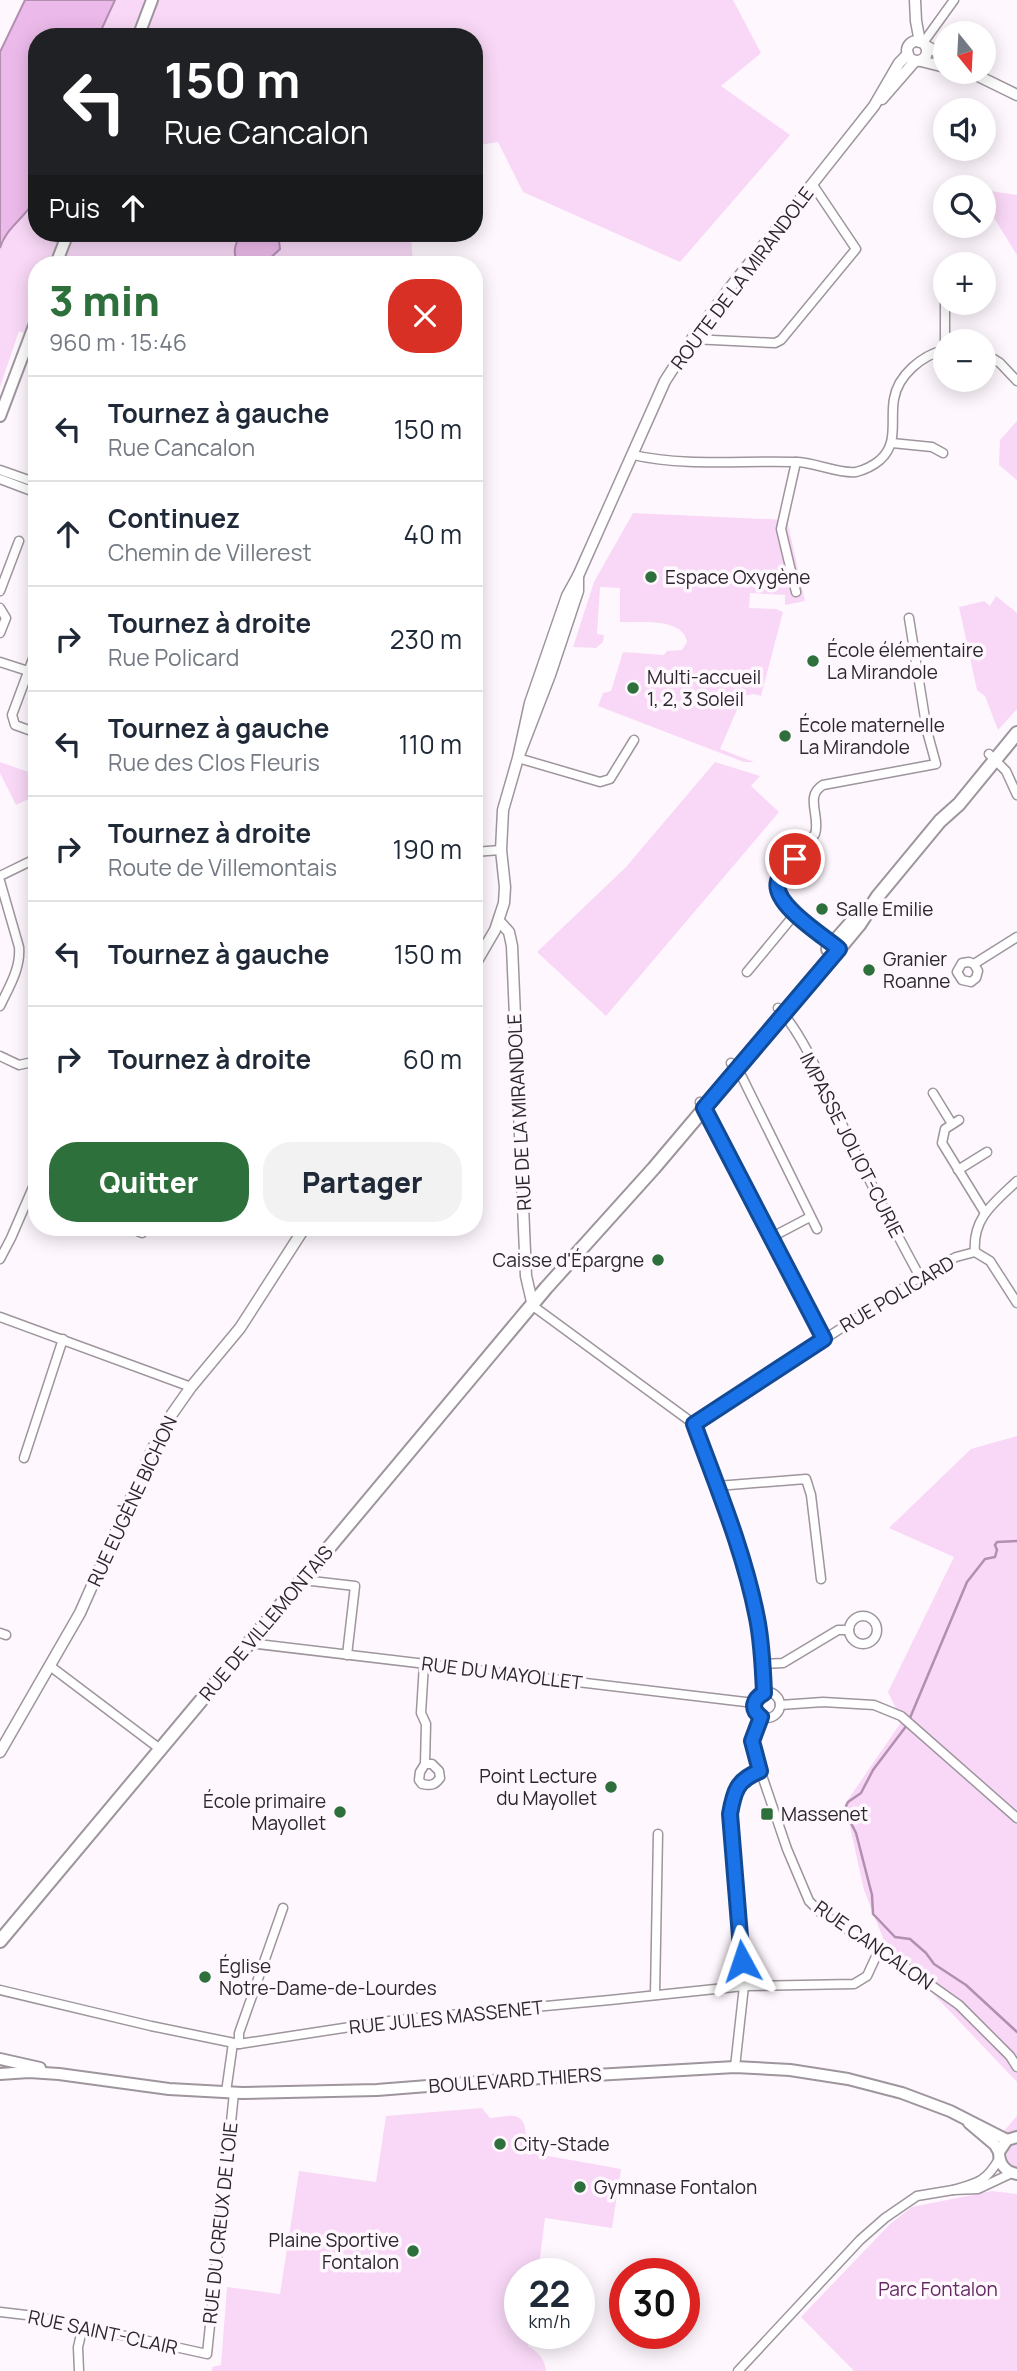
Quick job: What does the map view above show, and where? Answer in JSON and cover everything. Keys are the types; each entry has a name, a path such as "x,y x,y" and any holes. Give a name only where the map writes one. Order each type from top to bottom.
{"main road":[{"path":"141,28 152,0"},
{"path":"0,416 28,342"},
{"path":"992,757 1017,723"},
{"path":"992,757 1017,733"},
{"name":"RUE DE VILLEMONTAIS","path":"0,1941 546,1288 654,1168 702,1105 836,946 857,914 878,896 940,821 959,804 992,757"},
{"name":"BOULEVARD THIERS","path":"0,2059 59,2074"},
{"name":"BOULEVARD THIERS","path":"0,2074 59,2074 169,2089 230,2093 377,2091 482,2081 734,2067 790,2070 848,2079 902,2093 1013,2136"},
{"name":"BOULEVARD THIERS","path":"965,2119 995,2145 1002,2165 1014,2174"},
{"path":"999,2156 1013,2136"}],"street":[{"path":"914,59 927,55 916,21 915,0"},
{"path":"923,44 954,0"},
{"path":"914,59 909,46 914,42 933,49"},
{"path":"914,59 933,64"},
{"name":"ROUTE DE LA MIRANDOLE","path":"499,921 505,894 501,850 503,810 518,758 554,649 578,591 578,576 665,381 692,339 874,106 899,63 914,59"},
{"path":"994,84 1017,96"},
{"path":"692,339 775,343 856,249 813,185"},
{"path":"633,455 662,461 796,462 848,472 857,471 881,459 892,443 894,399 903,377 915,365 933,356"},
{"path":"996,360 1017,381"},
{"path":"892,443 932,447 943,453"},
{"path":"796,462 781,529 796,592"},
{"path":"0,470 28,480"},
{"path":"0,479 28,490"},
{"path":"0,591 19,541"},
{"path":"0,608 6,618 0,633"},
{"path":"836,946 795,914 780,898 779,878 815,834 817,828 813,802 816,790 823,785 936,764 927,731 909,618"},
{"path":"0,662 28,671 12,715 15,725 28,730"},
{"path":"518,758 600,782 610,779 634,740"},
{"path":"992,757 1006,771 1017,795"},
{"path":"483,851 501,850"},
{"path":"0,876 28,862"},
{"path":"0,881 20,957 0,1006"},
{"path":"747,972 795,914"},
{"path":"483,950 499,921"},
{"name":"RUE DE LA MIRANDOLE","path":"499,921 509,932 512,946 526,1276 533,1306"},
{"path":"974,964 1017,937"},
{"name":"IMPASSE JOLIOT-CURIE","path":"781,1011 815,1067 882,1208 920,1277"},
{"path":"0,1056 19,1065 28,1063"},
{"path":"734,1066 742,1077 817,1229"},
{"path":"933,1093 956,1122 946,1129 942,1143 985,1213"},
{"path":"702,1105 824,1339"},
{"path":"958,1170 987,1152"},
{"path":"975,1252 974,1237 985,1213 1017,1181"},
{"path":"0,1259 28,1199"},
{"path":"772,1237 810,1217"},
{"name":"RUE EUGÈNE BICHON","path":"0,1752 86,1600 153,1448 172,1414 240,1328 299,1236"},
{"name":"RUE POLICARD","path":"694,1424 920,1277 956,1257 975,1252 989,1261 1017,1303"},
{"path":"533,1306 694,1424 751,1593 760,1638 764,1693"},
{"path":"0,1317 191,1387"},
{"path":"24,1458 63,1339"},
{"path":"717,1486 806,1479 811,1495 821,1579"},
{"path":"303,1580 355,1586 347,1655"},
{"path":"762,1664 783,1663 838,1630 849,1630"},
{"name":"RUE DU MAYOLLET","path":"249,1643 754,1703"},
{"path":"424,1664 421,1713 426,1724 425,1764"},
{"path":"50,1666 160,1749"},
{"path":"764,1693 776,1696 780,1706 777,1715 772,1718 761,1717 754,1709 758,1696 764,1693"},
{"path":"780,1706 823,1702 874,1705 902,1717 1017,1818"},
{"name":"RUE CANCALON","path":"761,1717 752,1741 760,1771 791,1859 810,1900 820,1912 959,2005 1010,2056 1017,2067"},
{"path":"734,2067 744,1986 730,1814 734,1791 748,1776 760,1771"},
{"path":"655,1995 658,1834"},
{"name":"RUE DU CREUX DE L'OIE","path":"207,2354 236,2043 282,1908"},
{"name":"RUE JULES MASSENET","path":"0,1990 236,2043 397,2020 744,1986 854,1984 867,1976 879,1950"},
{"path":"953,2190 982,2181 988,2176 999,2156"},
{"path":"738,2371 860,2240 885,2218 917,2196 978,2189 1014,2174"},
{"name":"RUE SAINT-CLAIR","path":"0,2312 35,2316 207,2354"},
{"path":"79,2371 78,2347 83,2326"}],"green space":[{"path":"115,0 733,0 761,53 721,86 790,135 680,262 523,192 498,142 483,144 483,28 102,28"},
{"path":"996,192 1017,195 1017,255 996,221"},
{"path":"28,209 28,242 412,242 412,256 28,256 28,335 19,331 0,387 0,248 8,233"},
{"path":"1017,421 1017,480 999,465 1000,440"},
{"path":"633,513 787,520 805,601 785,605 785,595 750,593 749,608 776,609 783,612 761,696 743,696 720,749 754,762 744,762 598,706 603,693 611,691 623,652 664,655 667,651 682,650 687,642 678,628 669,625 620,622 620,588 600,587 597,634 604,635 603,642 596,648 573,647 594,582"},
{"path":"996,596 1017,613 1017,709 998,730 985,696 977,690 959,607 984,601 990,606"},
{"path":"0,762 28,772 28,799 16,805 0,773"},
{"path":"715,762 760,776 751,786 779,812 606,1016 537,952 626,867"},
{"path":"1017,1436 1017,2082 885,1943 864,1890 845,1804 902,1721 888,1692 954,1557 889,1528 971,1449"},
{"name":"Plaine Sportive Fontalon","path":"482,2108 490,2118 519,2117 525,2126 526,2135 534,2134 537,2154 621,2169 612,2228 545,2218 540,2258 504,2258 504,2349 532,2349 540,2356 546,2371 212,2371 212,2367 221,2365 227,2287 280,2294 299,2171 376,2182 386,2116"},
{"path":"1017,2116 1017,2168 1007,2162 1006,2150 998,2138"},
{"name":"Parc Fontalon","path":"992,2191 1017,2194 1017,2371 854,2371 801,2317 890,2224 912,2207"}],"shaded area":[{"path":"25,0 115,0 102,28 28,28 28,209 8,233 0,248 0,52"},
{"path":"237,242 279,242 280,249 273,256 235,256"}],"waterway":[{"path":"1017,1541 997,1542 995,1557 985,1559 967,1582 907,1725 873,1770 861,1793 846,1806 872,1895 873,1914 895,1937 910,1939 934,1964 966,1985 1017,2032"}],"place":[{"name":"Espace Oxygène","path":"651,577"},
{"name":"École élémentaire La Mirandole","path":"813,661"},
{"name":"Multi-accueil 1, 2, 3 Soleil","path":"633,688"},
{"name":"École maternelle La Mirandole","path":"785,736"},
{"name":"Salle Emilie","path":"822,909"},
{"name":"Granier Roanne","path":"869,970"},
{"name":"Caisse d'Épargne","path":"658,1260"},
{"name":"Point Lecture du Mayollet","path":"611,1787"},
{"name":"École primaire Mayollet","path":"340,1812"},
{"name":"Massenet","path":"767,1814"},
{"name":"Église Notre-Dame-de-Lourdes","path":"205,1977"},
{"name":"City-Stade","path":"500,2144"},
{"name":"Gymnase Fontalon","path":"580,2187"},
{"name":"Plaine Sportive Fontalon","path":"413,2251"}],"route":[{"path":"742,1961 730,1814 734,1791 748,1776 760,1771 752,1741 761,1717 754,1709 754,1703 755,1699 764,1693 762,1658 757,1617 742,1560 694,1424 824,1339 704,1108 839,949 795,914 780,898 777,890 779,878 795,859"}]}
